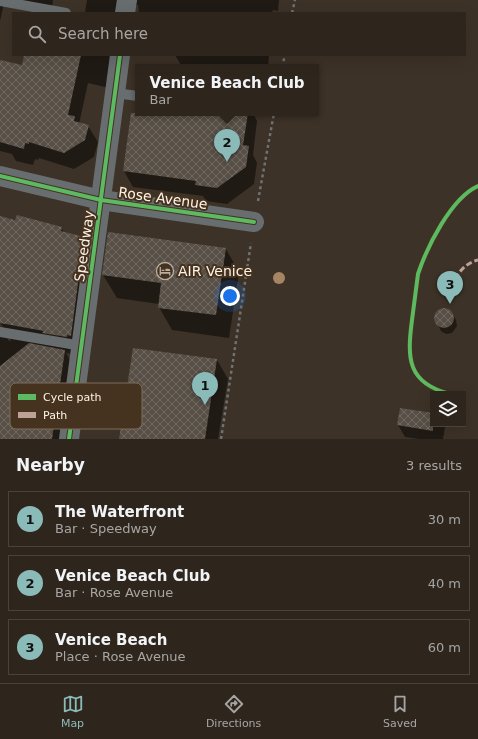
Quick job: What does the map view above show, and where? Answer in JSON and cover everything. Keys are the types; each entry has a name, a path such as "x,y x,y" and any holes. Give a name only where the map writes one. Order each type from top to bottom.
{"street":[{"path":"125,12 127,0"},
{"name":"Speedway","path":"77,383 120,56"},
{"name":"Rose Avenue","path":"0,176 101,200 254,222"},
{"name":"Speedway","path":"69,439 70,429"}],"lane":[{"path":"0,1 60,12"},
{"path":"115,93 135,96"},
{"path":"0,332 82,346"}],"path":[{"path":"292,12 295,0"},
{"path":"220,439 254,222 273,116"}],"building":[{"path":"24,56 81,56 68,115 75,116 74,121 89,125 85,140 64,153 29,142 29,144 25,143 24,149 0,142 0,60 22,65"},
{"path":"131,113 135,113 135,116 248,116 243,145 249,146 246,167 217,188 195,185 196,181 123,171"},
{"path":"17,215 62,227 61,231 84,237 71,336 67,335 67,337 42,333 44,331 0,323 0,216 15,220"},
{"name":"AIR Venice","path":"108,232 226,248 216,315 158,308 161,283 102,275"},
{"path":"444,308 451,311 454,318 451,325 444,328 437,325 434,318 437,311"},
{"path":"29,343 65,350 60,383 10,383 10,429 53,429 52,439 0,439 0,366"},
{"path":"133,348 217,359 205,439 119,439 121,429 142,429 142,383 128,383"},
{"path":"400,408 430,413 430,427 433,427 433,431 397,425"}],"marked path":[{"path":"455,279 465,267 478,260"}],"cycle path":[{"path":"76,383 120,56"},
{"path":"0,176 101,200 254,222"},
{"path":"442,391 425,383 418,376 410,357 410,334 418,274 427,251 441,224 458,201 478,186"},
{"path":"69,439 70,429"}],"place":[{"name":"Venice Beach Club","path":"227,162"},
{"name":"AIR Venice","path":"165,271"},
{"name":"Venice Beach","path":"450,304"},
{"name":"The Waterfront","path":"205,405"}]}
